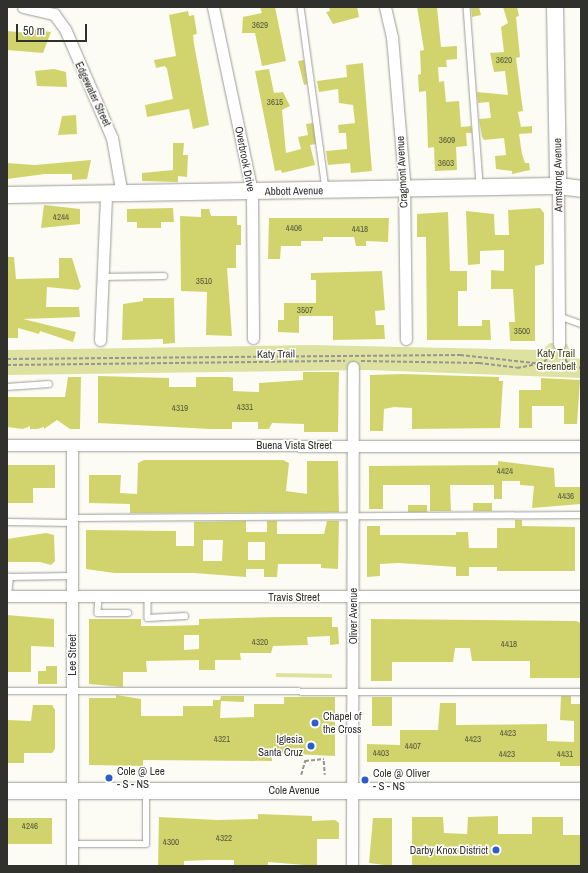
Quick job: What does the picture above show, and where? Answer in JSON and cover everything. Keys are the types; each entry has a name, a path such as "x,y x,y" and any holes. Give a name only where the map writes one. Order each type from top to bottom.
{"street":[{"name":"Edgewater Street","path":"23,7 54,14 60,20 105,118 122,194"},
{"name":"Overbrook Drive","path":"213,7 252,192 253,338"},
{"name":"Cragmont Avenue","path":"385,7 392,37 404,189 406,339"},
{"name":"Armstrong Avenue","path":"555,7 559,344"},
{"name":"Abbott Avenue","path":"7,195 106,195 558,186 581,189"},
{"path":"100,340 106,195"},
{"name":"Oliver Avenue","path":"352,866 353,367"},
{"name":"Buena Vista Street","path":"7,445 581,446"},
{"name":"Lee Street","path":"72,445 72,866"},
{"name":"Travis Street","path":"8,596 581,596"},
{"name":"Cole Avenue","path":"7,791 581,791"}],"lane":[{"path":"301,7 326,190"},
{"path":"467,7 481,188"},
{"path":"102,277 164,276"},
{"path":"559,316 581,324"},
{"path":"7,387 49,384"},
{"path":"7,522 72,520 581,515"},
{"path":"8,596 10,578 72,576"},
{"path":"99,596 98,613 128,613"},
{"path":"148,597 148,618 185,616"},
{"path":"7,691 581,692"},
{"path":"72,844 146,844 146,791"}],"path":[{"path":"7,359 393,354 544,362 581,368"},
{"path":"544,362 551,354"},
{"path":"566,356 570,367"},
{"name":"Katy Trail","path":"7,365 415,361 517,368 544,362"},
{"path":"301,775 305,761 324,760 325,775"}],"green space":[{"name":"Katy Trail Greenbelt","path":"550,343 567,344 574,358 581,359 581,378 368,370 7,375 7,350 309,345 542,350"},
{"path":"276,673 332,674 332,678 276,677"}],"building":[{"path":"260,7 275,7 286,61 262,66 255,33 242,33 243,17 262,13"},
{"path":"329,7 357,7 359,17 333,24 326,12 330,11"},
{"path":"417,7 437,7 441,47 457,46 457,59 446,60 447,67 438,67 439,82 444,81 446,102 459,101 461,127 471,126 472,133 466,133 467,146 456,147 457,170 435,171 434,147 428,148 426,91 419,92 418,75 421,74 420,51 424,50"},
{"path":"471,7 479,7 481,15 472,17"},
{"path":"503,7 517,7 519,16 516,17 520,57 516,58 523,111 518,112 521,127 532,126 532,133 519,134 522,154 525,163 529,163 530,170 512,174 512,171 496,169 495,156 506,155 504,138 484,140 482,137 479,119 491,118 489,102 478,103 477,92 508,95 505,71 494,72 490,53 504,52 501,27 508,23"},
{"path":"188,11 189,16 194,15 197,34 193,35 194,44 209,125 193,129 189,109 147,117 145,105 173,99 167,69 165,66 156,68 154,60 176,56 169,15"},
{"path":"29,29 51,32 43,53 7,50 7,31 28,33"},
{"path":"304,60 307,84 304,85 298,61"},
{"path":"363,63 372,171 351,173 350,163 328,165 326,151 347,149 346,133 339,133 338,125 355,123 353,105 339,103 338,89 319,92 317,81 347,77 346,65"},
{"path":"54,69 66,72 67,87 37,86 35,71"},
{"path":"269,69 274,93 283,92 290,106 282,110 286,153 301,149 298,137 308,135 306,124 313,123 316,144 310,145 315,165 282,173 281,170 275,171 255,71"},
{"path":"76,115 77,134 58,135 62,116"},
{"path":"173,143 184,143 183,155 188,155 187,177 178,176 178,182 142,181 142,173 173,170"},
{"path":"91,160 87,179 72,180 72,174 45,174 7,179 7,163 35,165"},
{"path":"44,205 80,209 80,224 41,228"},
{"path":"173,208 174,222 161,222 161,228 137,228 137,222 127,222 127,209"},
{"path":"540,208 544,213 544,264 535,266 535,341 510,341 509,322 515,322 513,289 491,289 491,270 504,271 504,250 480,251 480,264 468,265 466,211 494,214 495,235 509,235 508,210"},
{"path":"201,209 209,209 211,216 237,216 237,225 241,225 241,245 236,245 236,268 227,268 232,336 206,335 207,292 181,291 180,216 201,217"},
{"path":"448,212 450,271 467,271 467,291 458,291 458,326 482,326 482,320 490,320 491,340 427,340 426,237 417,237 417,214"},
{"path":"269,218 389,218 388,242 366,241 366,246 356,246 354,237 323,237 323,241 301,241 301,246 281,246 280,259 268,259"},
{"path":"7,257 14,257 16,279 59,278 59,258 72,258 81,287 78,290 47,287 46,307 79,307 80,317 23,319 76,332 73,342 40,331 39,334 18,328 18,338 7,338"},
{"path":"382,271 385,310 375,311 376,325 384,325 385,339 333,340 333,316 299,316 299,333 278,332 278,320 284,320 284,303 316,303 316,280 311,280 311,273"},
{"path":"143,298 174,298 175,343 163,344 163,339 122,340 123,304 143,301"},
{"path":"303,372 339,372 338,432 304,432 304,424 272,423 269,429 258,429 258,422 232,422 232,429 98,423 98,376 169,378 169,387 196,387 196,377 229,377 233,378 233,391 259,392 259,383 303,380"},
{"path":"403,374 499,377 499,381 503,381 500,428 412,429 412,408 394,407 384,409 383,431 370,431 370,375"},
{"path":"68,377 81,377 80,429 70,429 57,420 44,429 44,427 30,429 30,426 23,429 7,427 7,397 65,397"},
{"path":"541,378 580,380 577,424 564,424 564,406 532,406 532,428 519,428 519,390 541,390"},
{"path":"144,460 283,460 289,463 286,491 307,494 307,461 338,461 339,512 130,513 130,504 89,503 89,475 121,475 120,493 137,494 138,463"},
{"path":"498,461 554,468 555,487 581,487 581,504 532,508 534,486 520,485 520,481 502,481 502,499 494,499 494,485 450,485 451,511 430,511 430,485 383,485 383,509 369,509 369,466 498,465"},
{"path":"7,465 55,465 55,488 33,488 33,503 7,503"},
{"path":"473,503 492,503 492,511 473,511"},
{"path":"408,505 427,505 427,512 408,512"},
{"path":"515,520 522,520 522,526 575,527 575,571 497,571 497,567 469,567 469,576 456,576 456,567 399,563 380,564 380,576 367,577 367,526 380,526 380,535 456,535 456,532 468,532 469,548 497,548 497,528 515,528"},
{"path":"246,521 246,532 267,532 267,521 277,521 277,534 324,534 327,521 339,521 338,569 321,568 321,564 278,564 277,577 264,577 264,569 246,569 246,577 194,573 114,573 86,569 86,530 176,531 176,546 194,546 194,522","holes":["203,540 223,540 222,561 203,561","248,542 265,542 265,560 248,560"]},
{"path":"46,533 54,535 55,561 51,565 40,562 7,562 7,539"},
{"path":"7,615 54,619 54,647 31,646 31,672 7,672"},
{"path":"332,617 332,627 338,627 339,644 330,645 330,636 307,637 308,645 273,646 271,653 240,653 241,660 215,660 215,670 199,670 199,660 146,661 147,672 123,672 123,687 89,684 89,619 141,619 141,626 164,626 199,625 199,619","holes":["184,635 199,635 199,649 184,650"]},
{"path":"371,619 576,621 581,623 581,678 530,678 530,661 472,661 470,648 455,648 453,662 392,662 392,681 371,681"},
{"path":"46,666 57,666 57,684 38,684 38,671 46,671"},
{"path":"116,695 141,699 141,716 183,716 183,706 213,706 213,700 220,700 221,696 244,696 244,702 221,701 220,718 254,717 254,704 284,704 284,697 335,697 335,756 272,753 272,761 143,760 143,766 89,765 89,698 116,698"},
{"path":"561,696 571,696 571,704 581,704 581,766 560,766 560,762 367,762 367,744 400,745 400,730 438,730 440,703 456,703 456,725 547,724 547,741 574,742 574,721 560,720"},
{"path":"372,697 392,697 392,726 372,726"},
{"path":"33,705 52,705 55,710 55,749 52,753 24,753 24,763 7,763 7,720 31,721"},
{"path":"258,814 312,816 312,821 335,820 339,823 339,839 317,839 317,866 268,862 268,866 234,865 234,860 209,860 184,861 184,866 158,866 159,817 217,820 258,819"},
{"name":"Darby Knox District","path":"498,816 498,834 532,834 532,817 563,817 563,835 581,835 581,866 412,866 412,817 443,817 444,833 467,834 468,817"},
{"path":"7,818 52,818 52,844 7,844"},
{"path":"373,818 392,818 392,866 369,863"}],"place":[{"name":"Chapel of the Cross","path":"315,723"},
{"name":"Iglesia Santa Cruz","path":"311,746"},
{"name":"Cole @ Lee - S - NS","path":"109,778"},
{"name":"Cole @ Oliver - S - NS","path":"365,780"},
{"name":"Darby Knox District","path":"496,850"}]}
